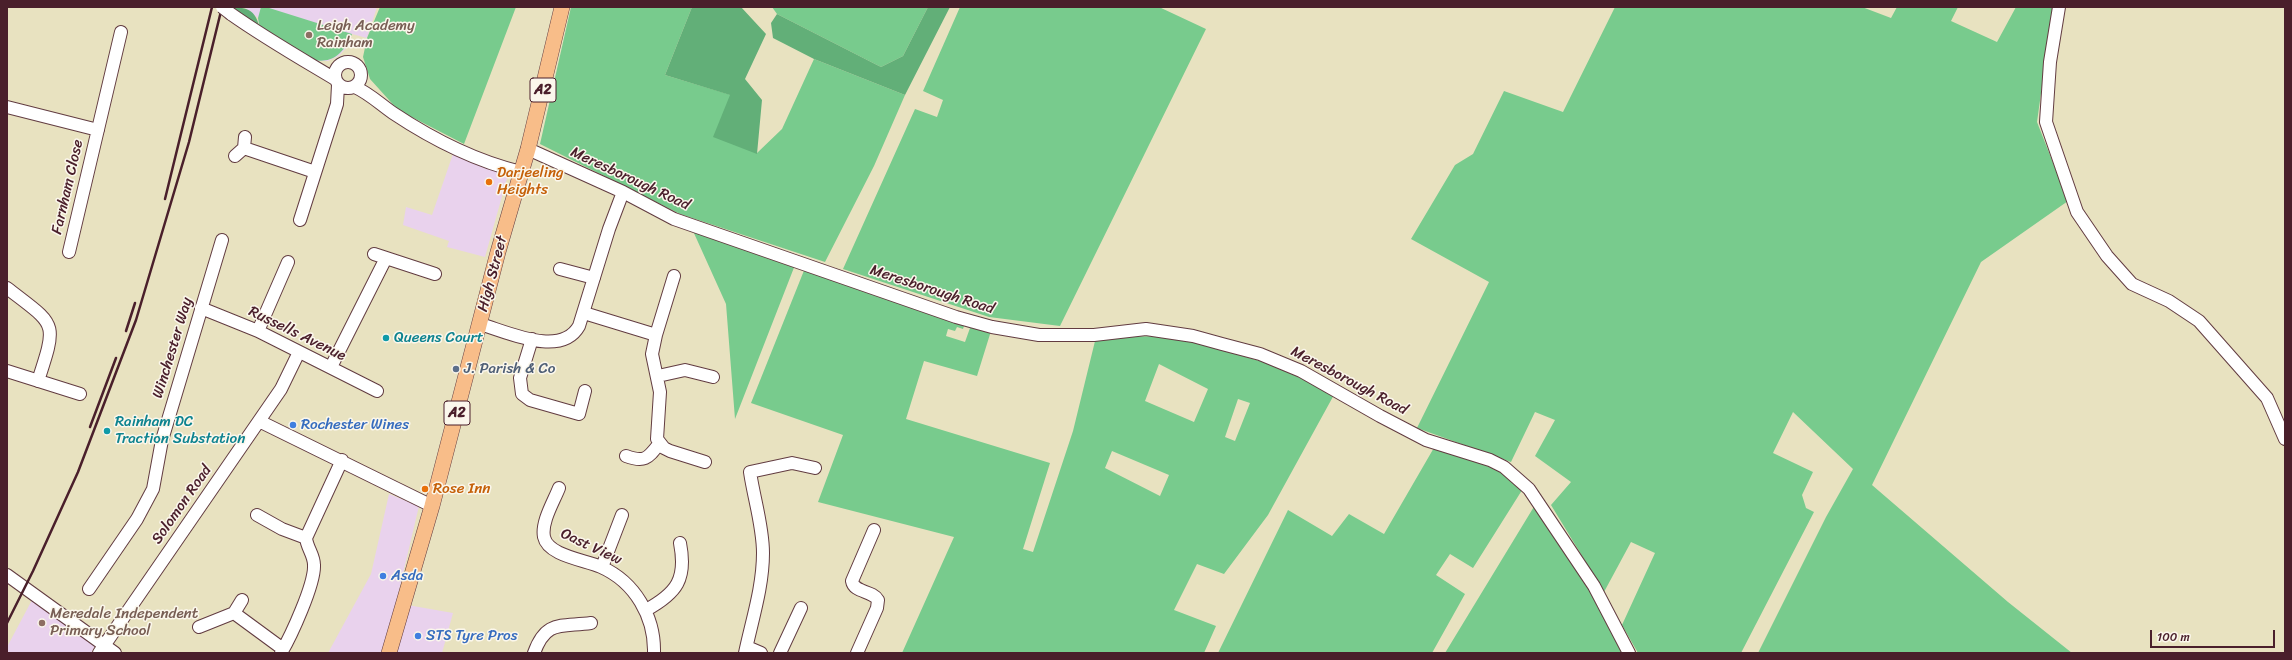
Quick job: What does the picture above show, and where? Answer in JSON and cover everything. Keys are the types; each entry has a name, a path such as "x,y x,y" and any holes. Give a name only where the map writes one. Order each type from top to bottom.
{"main road":[{"name":"A2","path":"521,172 528,149 562,7"},
{"name":"High Street","path":"389,653 432,506 521,172"}],"street":[{"path":"2059,7 2050,62 2046,122 2077,212 2107,256 2132,284 2169,301 2199,321 2267,398 2285,440"},
{"path":"226,10 296,57 337,77 343,88 354,87 376,98 394,113 422,130 473,157 521,172"},
{"name":"Farnham Close","path":"69,252 121,32"},
{"path":"300,220 337,104 337,77 344,63 352,62 358,66 376,98"},
{"path":"337,104 361,80 361,73"},
{"name":"Farnham Close","path":"7,107 98,130"},
{"path":"241,147 315,172"},
{"name":"Meresborough Road","path":"528,149 623,192 674,219 832,272 924,306 985,325 1040,335 1094,335 1146,329 1193,336 1260,354 1301,371 1380,416 1426,440 1490,460 1504,467 1522,481 1594,586 1629,653"},
{"path":"480,324 549,343 568,339 576,331 584,313 617,204 623,192"},
{"name":"Winchester Way","path":"89,590 149,498 155,481 162,440 222,240"},
{"path":"374,254 435,274"},
{"path":"331,367 386,258"},
{"path":"258,331 288,262"},
{"path":"560,269 594,278"},
{"path":"674,276 656,335 652,354 658,376 660,392 657,435 659,444 670,451 706,462"},
{"path":"7,288 44,317 50,327 50,341 38,381"},
{"name":"Russells Avenue","path":"201,308 258,331 377,391"},
{"path":"584,313 656,335"},
{"path":"532,339 520,378 522,394 530,400 579,414 585,390"},
{"name":"Solomon Road","path":"101,649 281,389 299,352"},
{"path":"658,376 684,370 713,377"},
{"path":"7,371 80,394"},
{"path":"259,421 342,460 432,506"},
{"path":"626,456 637,460 647,458 659,444"},
{"path":"234,613 282,651 313,574 313,560 307,546 306,538 342,460"},
{"path":"761,653 746,650 760,593 763,564 761,528 750,472 792,463 815,468"},
{"name":"Oast View","path":"559,488 545,524 544,536 546,542 561,553 602,567 628,585 646,610 653,634 654,653"},
{"path":"257,515 282,529 306,538"},
{"path":"602,567 622,515"},
{"path":"856,653 877,608 878,600 873,595 854,586 852,580 874,530"},
{"path":"646,610 668,596 678,584 682,568 680,542"},
{"path":"7,575 101,649 115,653"},
{"path":"199,627 234,613 242,600"},
{"path":"780,653 800,608"},
{"path":"534,653 541,636 548,629 592,624"}],"shaded area":[{"name":"Leigh Academy Rainham","path":"244,7 377,7 367,38 352,34 346,48 339,56 328,61 318,61 260,30 258,18"},
{"path":"454,151 508,175 485,257 447,247 449,241 403,225 406,207 432,215"},
{"path":"389,494 419,506 396,603 453,613 442,653 328,653 371,574"},
{"name":"Meredale Independent Primary School","path":"32,600 95,646 91,653 7,653 7,647"}],"green space":[{"path":"226,7 244,8 249,10 256,17 260,30"},
{"path":"261,7 266,7 352,34 343,49 333,58 322,61 310,59 285,47 260,30 258,18"},
{"path":"380,7 516,7 464,144 398,110 370,79 363,57 367,38"},
{"path":"571,7 692,7 665,75 731,95 757,153 782,129 814,59 905,95 874,166 825,262 680,214 540,144"},
{"path":"692,7 741,7 766,34 745,79 762,100 757,154 713,137 730,95 665,75"},
{"path":"772,7 928,7 903,56 881,67 777,14"},
{"path":"928,7 950,7 905,95 814,59 773,38 771,23 777,14 881,67 903,56"},
{"path":"960,7 1159,7 1206,29 1060,326 989,317 843,269 915,109 937,117 943,100 923,91"},
{"path":"1615,7 1862,7 1891,18 1897,7 1958,7 1951,21 1997,42 2016,7 2053,7 2037,122 2068,201 1981,262 1872,485 2008,602 2072,653 1758,653 1826,517 1853,469 1793,412 1773,453 1813,472 1802,495 1806,508 1814,512 1741,653 1638,653 1622,625 1655,553 1631,542 1604,592 1551,505 1571,482 1535,456 1555,420 1535,412 1511,462 1417,428 1489,282 1411,239 1455,165 1473,154 1504,91 1563,112"},
{"path":"693,231 795,265 735,419 726,304"},
{"path":"805,268 991,331 977,376 924,361 906,419 1050,463 1023,549 1033,552 1073,431 1096,337 1172,336 1267,363 1335,393 1268,515 1224,574 1197,564 1174,610 1216,626 1204,653 902,653 954,537 818,502 843,435 751,403","holes":["964,326 970,328 965,342 946,336 948,329 955,331 957,327 963,329","1159,364 1208,389 1194,422 1145,401","1238,399 1250,403 1235,441 1225,437","1112,451 1169,475 1160,496 1105,468"]},
{"path":"1435,446 1500,468 1524,487 1473,568 1450,554 1436,575 1465,594 1432,653 1218,653 1288,510 1332,536 1349,514 1384,534"},
{"path":"1535,505 1599,602 1624,653 1445,653"}],"railway":[{"path":"165,199 212,7"},
{"path":"7,623 33,571 78,472 136,320 189,142 222,7"},
{"path":"126,331 135,303"},
{"path":"90,427 116,358"}],"place":[{"name":"Leigh Academy Rainham","path":"309,35"},
{"name":"Darjeeling Heights","path":"489,182"},
{"name":"Queens Court","path":"386,338"},
{"name":"J. Parish & Co","path":"456,369"},
{"name":"Rochester Wines","path":"293,425"},
{"name":"Rainham DC Traction Substation","path":"107,431"},
{"name":"Rose Inn","path":"425,489"},
{"name":"Asda","path":"383,576"},
{"name":"Meredale Independent Primary School","path":"42,623"},
{"name":"STS Tyre Pros","path":"418,636"}]}
